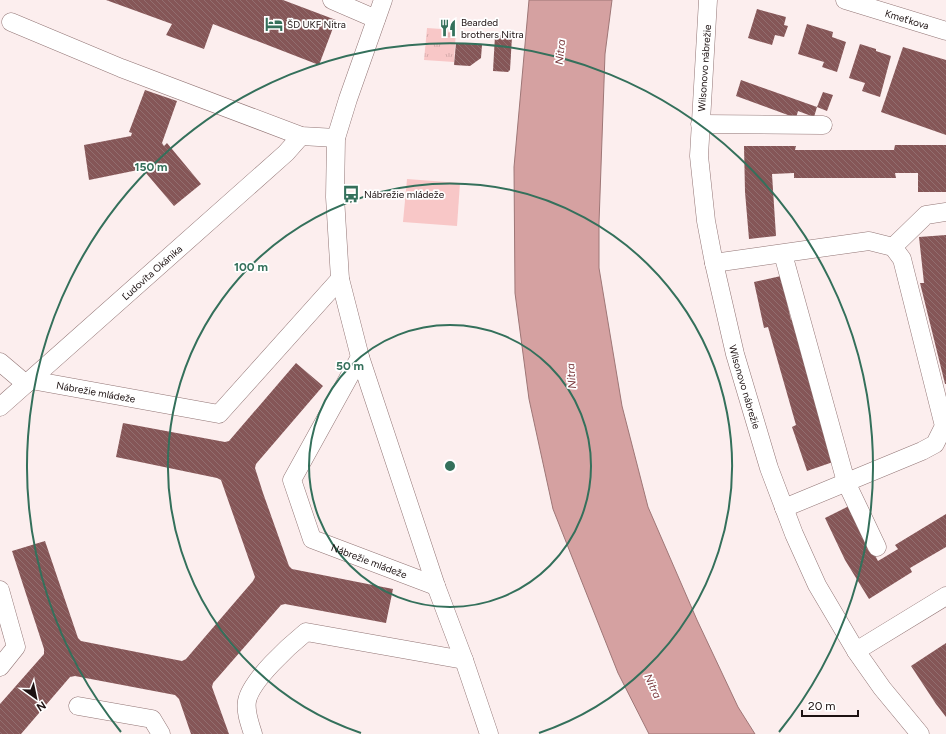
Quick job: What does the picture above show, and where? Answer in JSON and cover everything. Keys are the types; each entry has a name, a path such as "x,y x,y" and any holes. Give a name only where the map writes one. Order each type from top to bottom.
{"street":[{"path":"332,0 376,19"},
{"path":"384,0 348,99 336,138 335,197 340,280 360,358 436,586 464,660 488,734"},
{"name":"Wilsonovo nábrežie","path":"708,0 705,69 700,124 700,156 706,221 735,354 769,468 794,534 817,585 856,652 882,688 920,734"},
{"name":"Kmeťkova","path":"845,0 946,32"},
{"path":"11,22 122,68 301,136 336,138"},
{"path":"700,124 823,125"},
{"name":"Ľudovíta Okánika","path":"0,406 286,153 301,136"},
{"path":"893,247 926,215 946,212"},
{"path":"714,263 869,241 893,247 902,259 945,427 934,444 922,451 784,508"},
{"path":"783,254 846,482 877,547"},
{"name":"Nábrežie mládeže","path":"28,382 220,414 340,280"},
{"name":"Nábrežie mládeže","path":"360,358 292,480 312,539 436,586"},
{"path":"0,362 28,382"},
{"path":"0,590 16,647 0,667"},
{"path":"856,652 946,596"},
{"path":"253,734 248,718 247,700 256,682 290,645 306,632 464,660"},
{"path":"78,706 152,719 161,734"}],"green space":[{"path":"427,28 456,30 454,62 424,60"},
{"path":"407,179 460,183 457,226 403,222"}],"water":[{"name":"Nitra","path":"529,0 612,0 605,54 599,223 599,268 622,406 648,507 697,620 738,707 755,734 649,734 618,673 553,509 529,399 515,293 514,167"}],"building":[{"path":"106,0 283,0 336,20 319,65 213,24 204,49 166,35 172,24"},
{"path":"757,9 786,17 784,25 788,26 784,37 775,35 772,45 748,38"},
{"path":"807,24 833,32 832,37 846,42 837,72 822,67 824,62 798,54"},
{"path":"495,35 512,37 510,70 508,72 493,71"},
{"path":"456,43 482,45 481,58 470,66 454,65"},
{"path":"860,44 891,56 880,97 862,91 865,83 849,78"},
{"path":"903,47 946,60 946,135 881,112"},
{"path":"741,80 817,107 814,117 798,111 796,118 736,96"},
{"path":"145,90 177,101 162,143 164,146 167,143 201,184 174,206 140,166 136,166 138,170 89,180 84,145 131,136 132,133 129,132"},
{"path":"823,92 833,95 827,111 817,107"},
{"path":"895,145 946,145 946,192 918,192 918,173 895,173 896,178 794,178 794,173 772,174 776,236 749,239 745,192 744,146 796,146 795,150 894,150"},
{"path":"946,235 945,384 920,283 924,283 919,237"},
{"path":"781,276 791,320 795,319 833,462 807,471 792,427 796,425 768,327 764,328 754,282"},
{"path":"296,363 323,386 256,464 255,468 263,493 289,566 292,569 393,589 386,623 285,604 281,605 213,683 212,687 229,734 191,734 179,699 175,695 75,676 70,677 21,734 0,734 0,704 44,654 44,649 12,551 45,541 78,638 81,641 182,661 186,659 255,577 221,480 116,457 123,423 225,442 229,441"},
{"path":"849,506 878,561 898,549 895,545 946,514 946,547 910,568 912,572 869,599 845,560 825,518"},
{"path":"946,643 946,717 911,666"}],"place":[{"name":"ŠD UKF Nitra","path":"274,24"},
{"name":"Bearded brothers Nitra","path":"448,28"},
{"name":"Nábrežie mládeže","path":"351,194"}]}
